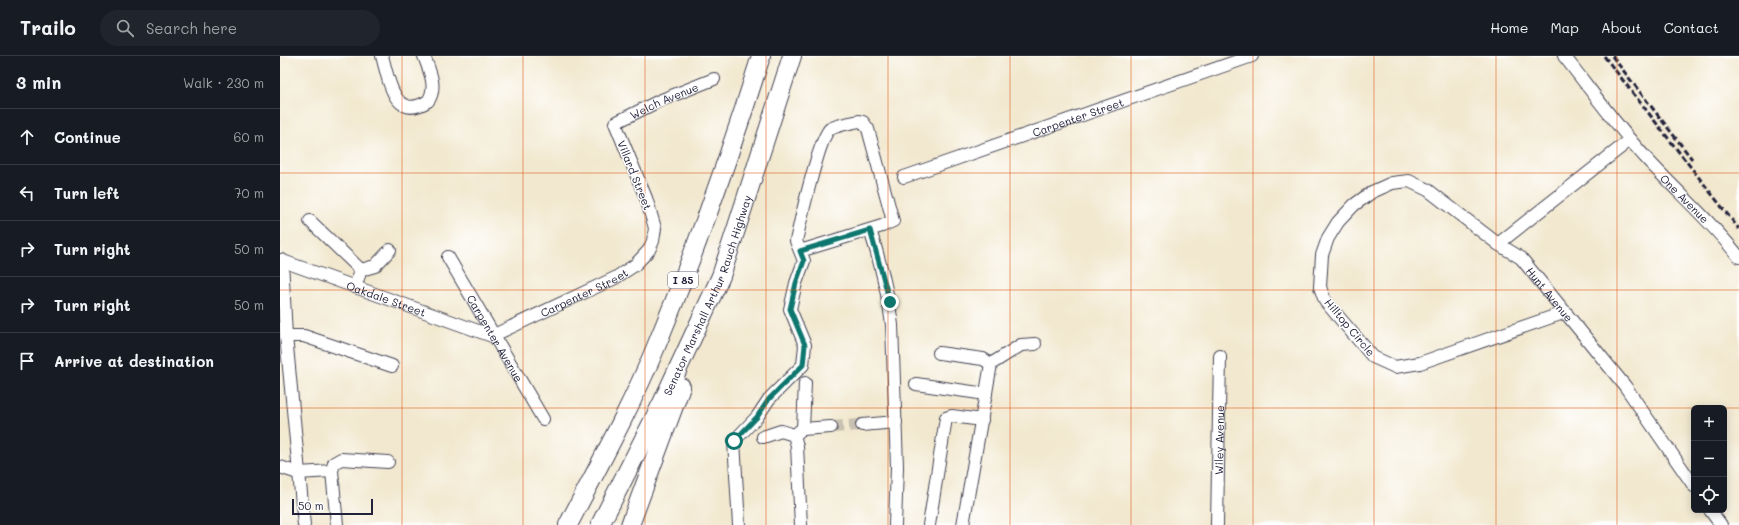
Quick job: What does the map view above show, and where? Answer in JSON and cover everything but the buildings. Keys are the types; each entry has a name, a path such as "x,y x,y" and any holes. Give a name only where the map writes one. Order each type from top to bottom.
{"highway":[{"name":"I 85","path":"568,525 657,343 688,267 736,134 761,56"},
{"name":"Senator Marshall Arthur Rauch Highway","path":"600,525 662,403 720,276 792,56"},
{"path":"630,525 720,276"},
{"path":"557,525 567,510 584,495"}],"street":[{"path":"382,56 391,86 398,101 407,107 416,108 428,101 433,90 433,82 424,56"},
{"name":"Carpenter Street","path":"904,177 1252,56"},
{"name":"One Avenue","path":"1564,56 1630,140 1707,220 1739,257"},
{"name":"Welch Avenue","path":"614,123 659,101 714,79"},
{"path":"739,525 734,441 757,417 769,399 803,365 805,345 790,309 796,283 804,261 800,251 796,241 825,135 830,129 859,121 864,122 868,129 893,221 870,230 800,251"},
{"name":"Villard Street","path":"614,123 646,198 655,228"},
{"path":"1498,244 1630,140"},
{"name":"Hilltop Circle","path":"1498,244 1428,190 1408,181 1392,183 1372,192 1354,206 1338,222 1328,238 1322,255 1320,287 1325,301 1373,356 1395,367 1420,363 1566,312"},
{"path":"310,221 361,270"},
{"name":"Carpenter Street","path":"492,336 620,275 635,265 645,254 653,241 655,228"},
{"path":"870,230 890,302 892,325 897,467 894,525"},
{"name":"Hunt Avenue","path":"1498,244 1521,258 1566,312 1625,386 1691,482"},
{"path":"361,270 376,266 390,250"},
{"name":"Carpenter Avenue","path":"448,257 492,336 543,419"},
{"path":"281,260 286,336 304,525"},
{"name":"Oakdale Street","path":"281,260 492,336"},
{"path":"355,287 361,270"},
{"path":"286,336 304,336 392,366"},
{"path":"963,525 991,364 1021,345 1035,344"},
{"path":"939,353 983,359 991,364"},
{"name":"Wiley Avenue","path":"1217,525 1220,356"},
{"path":"801,525 797,446 805,383"},
{"path":"916,384 986,394"},
{"path":"929,525 946,418 952,416 982,420"},
{"path":"862,425 896,422"},
{"path":"763,437 781,432 799,432 832,427"},
{"path":"337,525 332,472 334,463 341,459 388,462"},
{"path":"280,467 298,473 332,472"},
{"path":"1712,513 1721,525"}],"tunnel":[{"path":"831,427 862,425"}],"railway":[{"path":"1604,56 1739,229"},
{"path":"1612,56 1692,159"}],"route":[{"path":"734,441 757,417 769,399 803,365 805,345 799,326 790,309 796,283 804,261 800,251 870,230 890,302"}]}
